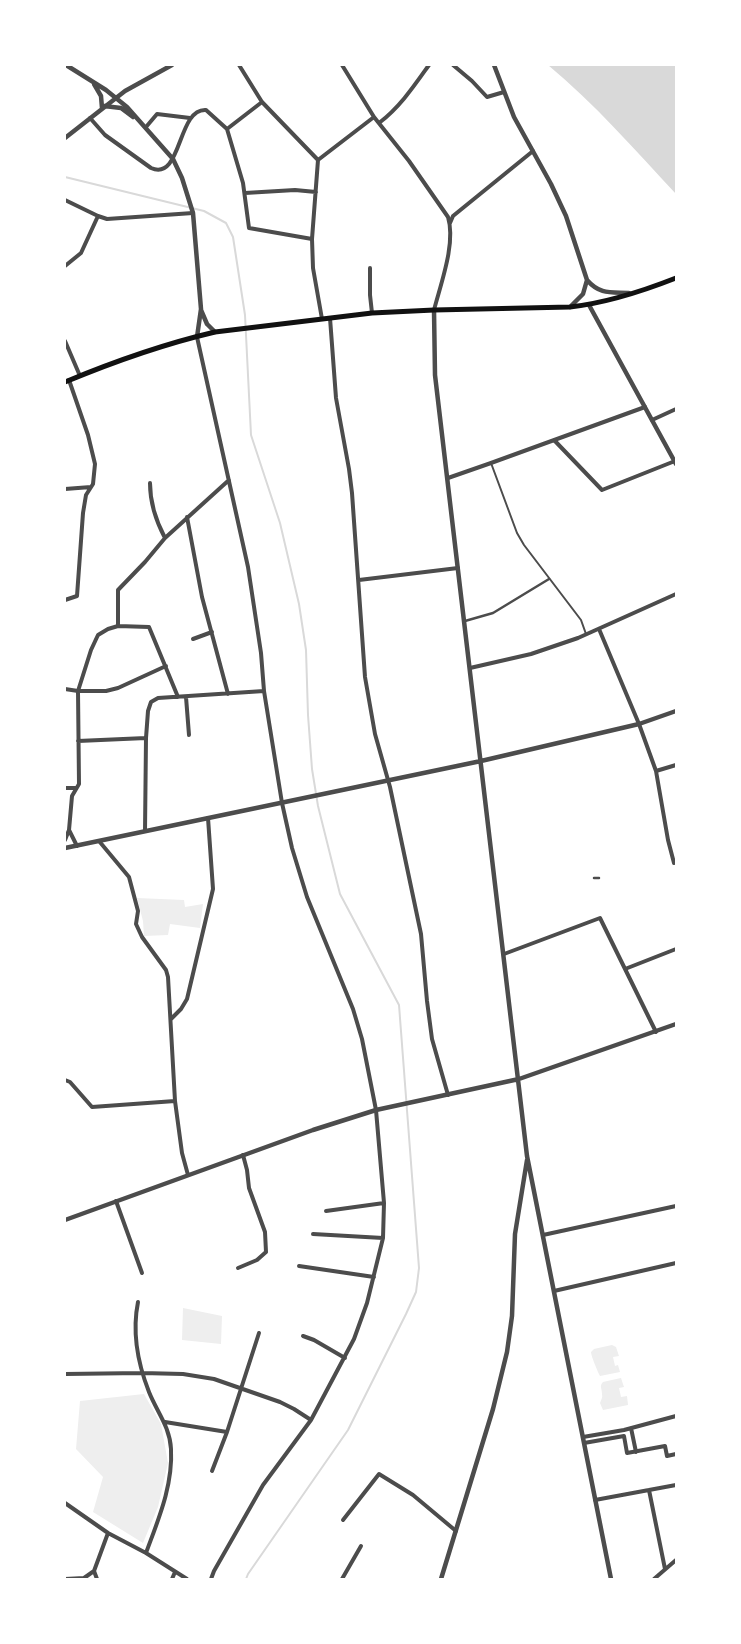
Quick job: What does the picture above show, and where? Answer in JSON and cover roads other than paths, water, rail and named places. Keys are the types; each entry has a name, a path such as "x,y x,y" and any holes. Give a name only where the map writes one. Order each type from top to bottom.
{"main road":[{"path":"67,381 215,332 372,313 590,305 676,278"}],"street":[{"path":"66,65 127,107 144,125 173,159 190,200 193,213 201,309 196,337 248,567 261,652 264,691 282,803 292,848 307,897 353,1009 362,1039 376,1110 384,1203 383,1238 367,1303 354,1339 311,1420 263,1485 211,1579"},
{"path":"65,138 115,98 172,65"},
{"path":"239,65 262,102 318,160 312,239 313,268 322,319"},
{"path":"342,65 374,117 409,160 447,214 450,222 450,242 434,310 435,375 464,621 528,1156 611,1579"},
{"path":"379,123 393,113 429,65"},
{"path":"453,65 487,97 504,92"},
{"path":"494,65 514,116 566,216 587,280 598,291 629,293"},
{"path":"93,82 101,94 103,107"},
{"path":"227,129 262,102"},
{"path":"103,107 121,108 144,125"},
{"path":"90,118 105,135 151,168 160,170 173,159 190,118 200,110 206,110 227,129 245,193 249,228 312,239"},
{"path":"144,125 157,114 190,118"},
{"path":"318,160 374,117"},
{"path":"450,222 453,216 533,151"},
{"path":"245,193 295,190 316,192"},
{"path":"65,200 98,216 113,219 193,213"},
{"path":"447,214 453,216"},
{"path":"65,266 81,253 98,216"},
{"path":"370,268 372,313"},
{"path":"570,307 583,294 587,280"},
{"path":"554,440 602,490 675,463 590,305"},
{"path":"201,309 207,324 215,332"},
{"path":"330,318 336,398 352,493 365,676 374,734 389,781 422,934 426,1001 432,1039 448,1095"},
{"path":"65,342 80,376"},
{"path":"65,600 77,596 83,513 86,495 94,477 95,464 93,453 67,381"},
{"path":"448,478 645,407"},
{"path":"652,420 676,409"},
{"path":"118,626 118,590 145,562 164,538 228,480"},
{"path":"150,483 150,497 164,538"},
{"path":"65,489 91,487"},
{"path":"188,518 202,596 228,694"},
{"path":"359,580 458,568"},
{"path":"464,621 493,614 549,579"},
{"path":"470,668 531,654 599,629 676,594"},
{"path":"65,840 69,830 72,796 79,784 78,691 91,650 98,635 118,626 148,627 178,697"},
{"path":"599,629 639,724 656,771 668,840 675,863"},
{"path":"193,638 212,632"},
{"path":"65,689 106,691 118,688 166,666"},
{"path":"145,831 146,738 150,702 158,698 264,691"},
{"path":"186,697 189,735"},
{"path":"65,848 481,761 639,724 676,711"},
{"path":"78,742 146,738"},
{"path":"656,771 676,766"},
{"path":"65,788 76,788"},
{"path":"171,1019 182,1009 187,999 213,890 208,818"},
{"path":"69,830 77,846"},
{"path":"99,841 129,877 138,911 136,924 142,937 166,970 170,984 175,1101 182,1153 188,1175"},
{"path":"504,954 600,918 656,1032"},
{"path":"625,969 676,949"},
{"path":"65,1220 313,1130 376,1110 519,1079 676,1024"},
{"path":"65,1080 70,1082 92,1107 175,1101"},
{"path":"238,1268 257,1260 266,1252 265,1232 250,1190 243,1155"},
{"path":"441,1579 493,1408 506,1352 512,1316 514,1234 528,1156"},
{"path":"116,1201 142,1273"},
{"path":"326,1211 384,1203"},
{"path":"543,1235 676,1206"},
{"path":"313,1234 383,1238"},
{"path":"554,1291 676,1263"},
{"path":"299,1266 374,1277"},
{"path":"138,1302 134,1318 142,1373 149,1393 165,1422 171,1449 170,1478 165,1499 146,1553"},
{"path":"212,1471 228,1432 259,1332"},
{"path":"303,1336 314,1340 344,1358"},
{"path":"65,1374 184,1374 214,1379 280,1402 311,1420"},
{"path":"583,1437 631,1428 676,1416"},
{"path":"165,1422 228,1432"},
{"path":"631,1428 636,1452"},
{"path":"584,1443 624,1436 627,1453 665,1446 667,1456 676,1454"},
{"path":"343,1520 379,1474 413,1495 456,1531"},
{"path":"595,1500 676,1485"},
{"path":"650,1490 665,1569"},
{"path":"65,1503 108,1533 146,1553 187,1579"},
{"path":"65,1579 84,1578 94,1571 108,1533"},
{"path":"342,1579 361,1546"},
{"path":"654,1579 676,1560"},
{"path":"94,1571 97,1579"},
{"path":"172,1579 175,1572"}],"lane":[{"path":"491,464 524,545 581,620 586,634"}],"waterway":[{"path":"65,177 204,211 226,223 233,237 245,315 251,435 280,523 299,604 306,650 312,769 318,806 340,894 399,1005 419,1268 416,1292 348,1430 246,1579"}]}
